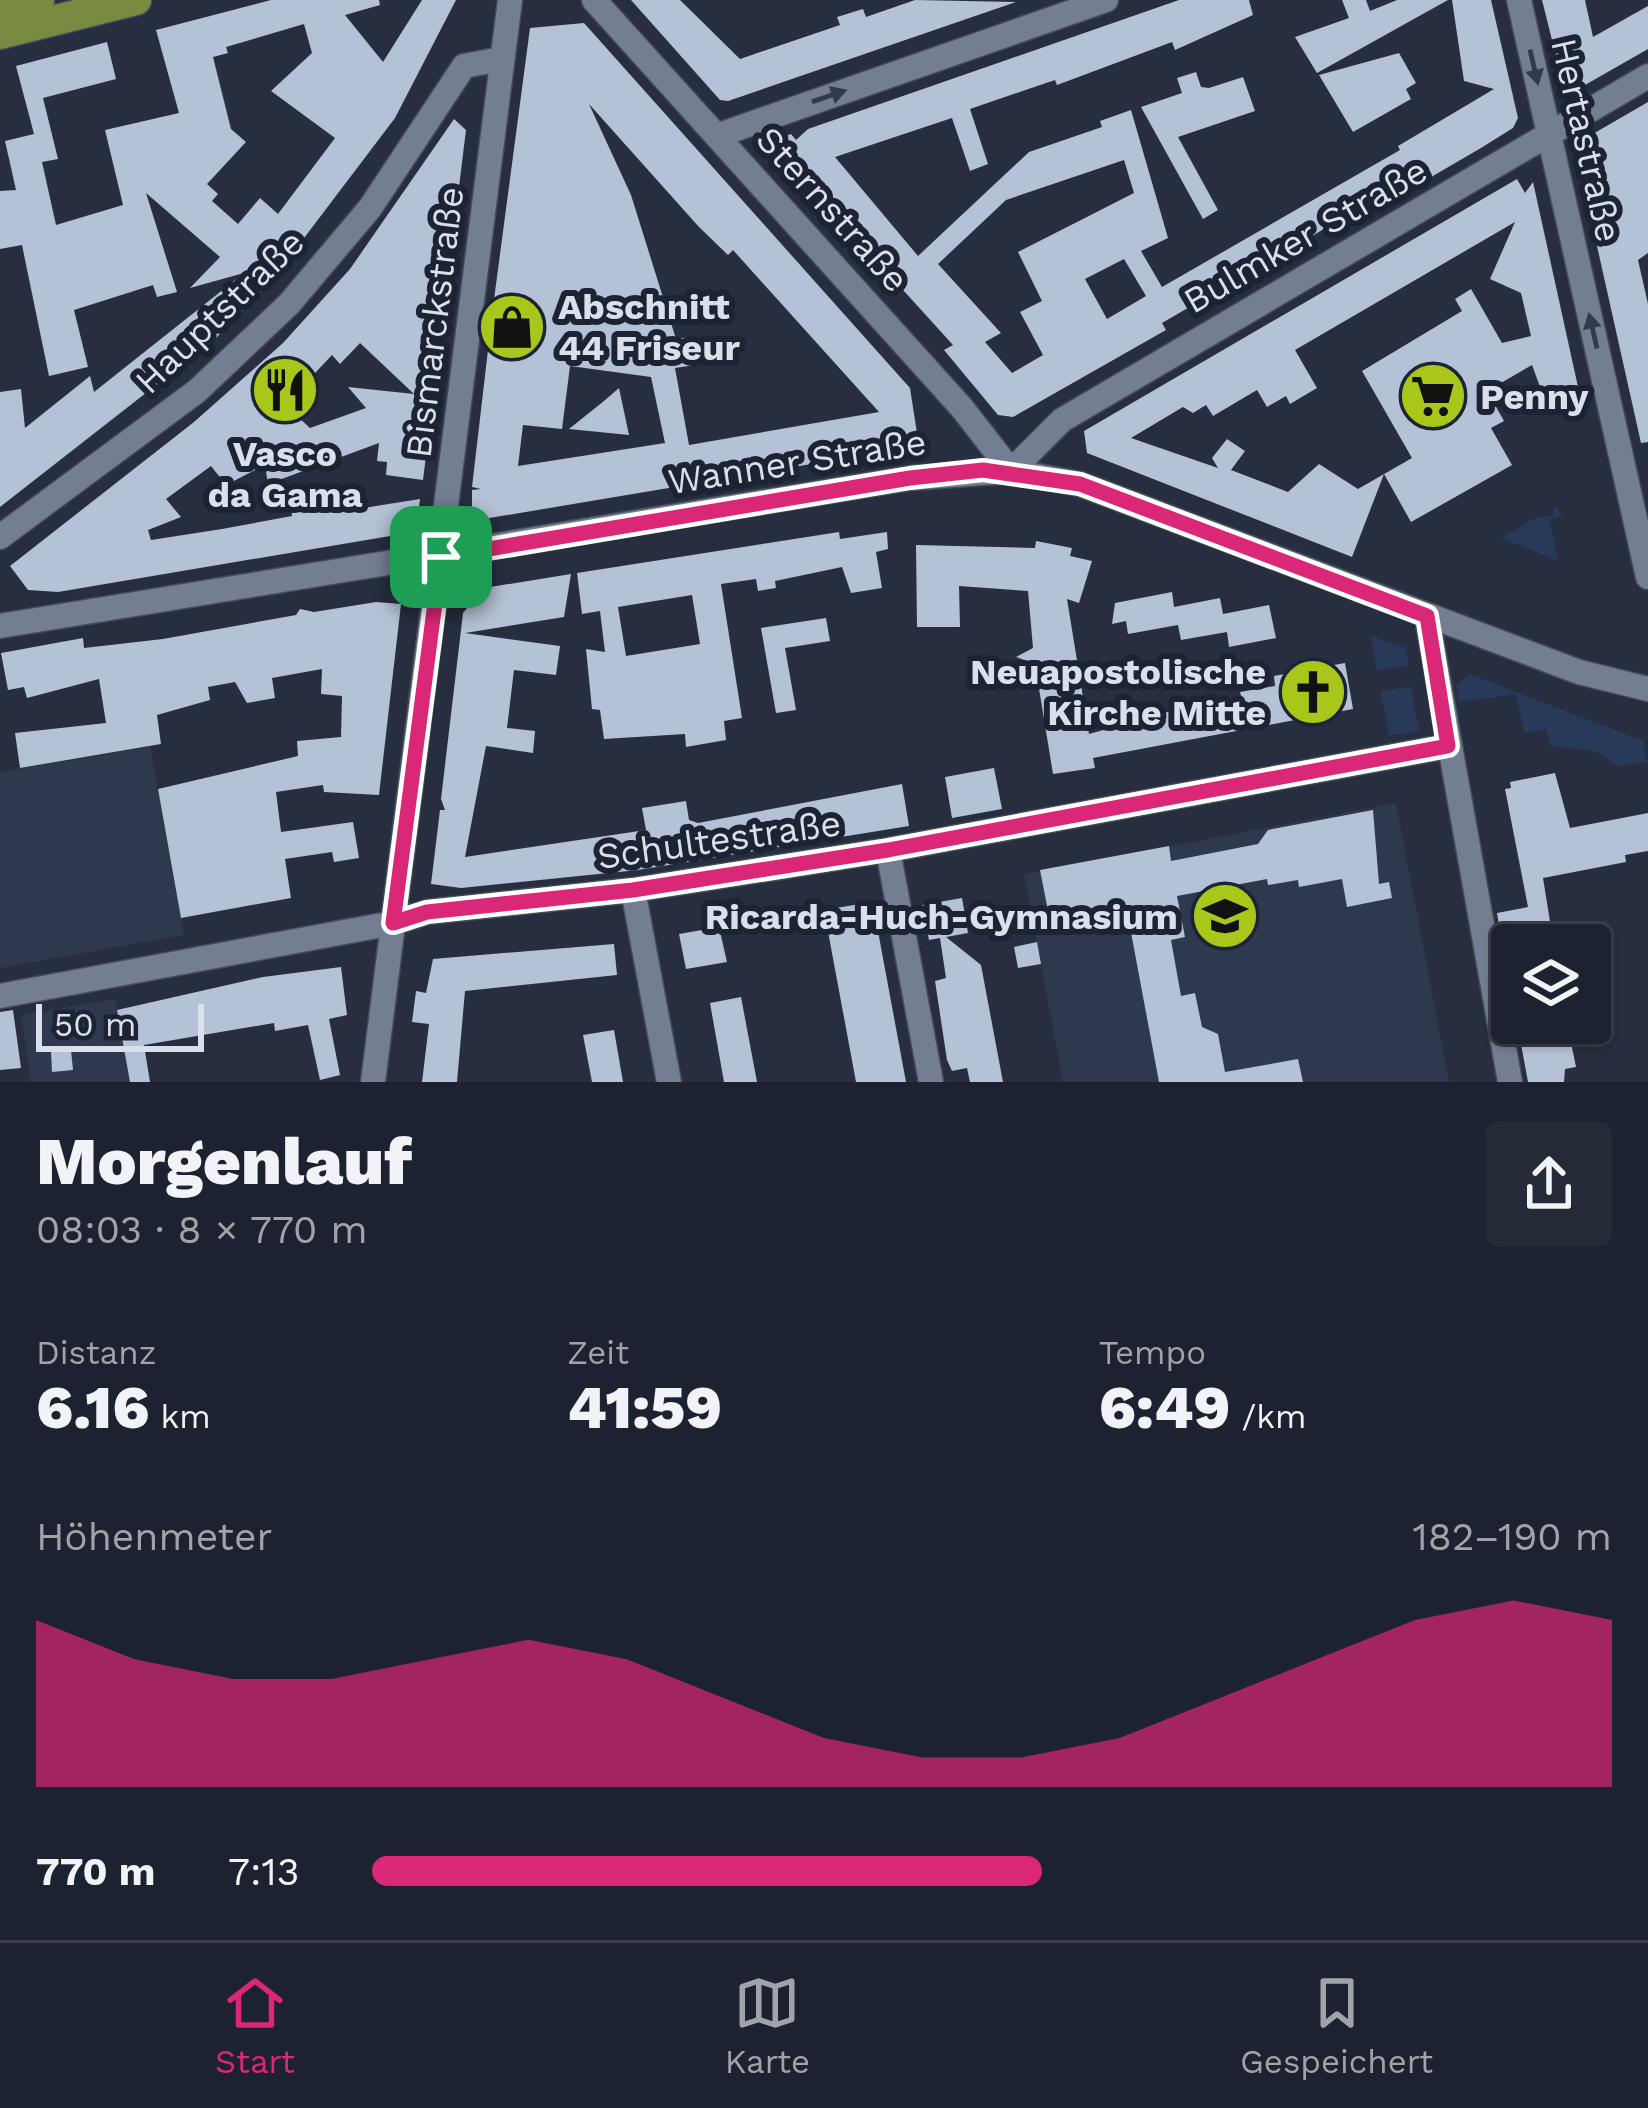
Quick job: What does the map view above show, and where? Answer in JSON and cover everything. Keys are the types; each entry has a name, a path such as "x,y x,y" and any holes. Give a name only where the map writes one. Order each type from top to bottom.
{"main road":[{"path":"0,11 39,0"},
{"path":"0,34 136,0"}],"street":[{"name":"Bismarckstraße","path":"373,1082 510,0"},
{"name":"Sternstraße","path":"594,0 962,408 1011,471"},
{"path":"719,135 1106,0"},
{"name":"Hertastraße","path":"1519,0 1638,481 1648,577"},
{"name":"Hauptstraße","path":"0,537 196,391 289,304 370,208 464,66 501,59"},
{"name":"Bulmker Straße","path":"1011,471 1062,420 1648,76"},
{"name":"Wanner Straße","path":"0,626 910,478 1011,471 1080,484 1579,672 1648,689"},
{"path":"1427,616 1510,1082"},
{"name":"Schultestraße","path":"0,996 393,923 427,912 633,890 888,850 1448,746"},
{"path":"888,850 931,1082"},
{"path":"633,890 669,1082"}],"shaded area":[{"path":"1553,503 1563,516 1549,519 1558,561 1501,538 1537,517 1554,516"},
{"path":"1371,636 1406,648 1409,665 1377,671"},
{"path":"1470,674 1643,741 1647,762 1618,766 1595,751 1550,746 1546,729 1524,733 1516,694 1459,702 1456,685"},
{"path":"1411,686 1419,731 1389,736 1381,692"},
{"path":"150,747 184,935 0,968 0,772"},
{"name":"Ricarda-Huch-Gymnasium","path":"1396,803 1449,1082 1063,1082 1024,874"},
{"path":"115,999 130,1082 31,1082 21,1015"}],"building":[{"path":"271,0 379,0 380,5 345,15 383,62 422,0 456,0 395,118 273,279 215,339 0,507 0,392 21,389 25,428 90,376 94,392 244,273 190,288 220,257 146,193 177,292 157,297 153,285 74,310 88,367 49,376 22,245 0,249 0,191 16,190 5,141 34,134 16,66 107,42 116,79 43,98 58,159 42,162 56,225 123,205 105,130 179,113 156,30","holes":["304,24 312,53 271,91 335,138 278,214 260,198 238,224 212,201 218,194 207,184 246,142 231,129 213,57 228,53 226,47"]},
{"path":"631,0 680,0 740,59 840,25 837,17 863,9 866,17 915,0 1016,2 728,101 720,100"},
{"path":"1179,0 1249,0 1253,15 1175,50 1172,42 1057,85 1055,80 970,109 988,164 970,171 952,118 835,157 918,256 1029,152 1102,127 1100,121 1131,110 1168,238 1141,251 1162,287 1400,150 1398,146 1494,89 1464,81 1452,0 1491,0 1518,118 1513,128 1481,148 1340,230 1336,222 1162,323 1166,330 1013,417 998,415 944,350 953,345 775,149 781,138 791,134 796,140 808,129","holes":["1124,160 1134,193 1018,252 1042,301 1020,312 1043,355 1012,373 985,342 1001,333 938,264 1006,200","1124,259 1146,296 1107,319 1085,279"]},
{"path":"1342,0 1366,0 1370,11 1397,0 1448,0 1317,73 1295,37 1349,18"},
{"path":"1542,0 1585,0 1593,37 1648,6 1648,49 1571,93 1561,76"},
{"path":"584,23 910,388 919,446 472,521 472,490 481,489 472,487 530,28","holes":["589,104 699,227 728,255 733,250 879,412 689,445 675,368 695,365 690,337 676,339 631,195","570,366 651,377 665,443 518,466 523,425 562,429"]},
{"path":"1399,53 1416,83 1406,89 1411,99 1353,132 1319,75"},
{"path":"1196,72 1201,87 1209,88 1243,77 1255,111 1178,137 1218,210 1203,219 1141,107 1182,93 1177,78"},
{"path":"1648,102 1648,253 1638,260 1648,304 1648,442 1641,443 1576,152 1579,142"},
{"path":"454,119 466,130 423,480 386,475 387,462 377,461 379,443 268,484 265,465 226,485 211,466 166,499 181,517 148,530 151,540 292,516 291,504 339,500 340,506 350,504 351,510 420,499 417,523 408,533 58,592 28,590 10,566 194,422 283,343 350,269","holes":["360,343 414,394 348,387 366,408 310,428 285,405 332,355 340,364"]},
{"path":"1517,179 1525,193 1533,182 1580,396 1546,403 1532,365 1487,391 1504,421 1491,428 1512,465 1411,522 1384,474 1352,557 1087,453 1084,431","holes":["1515,222 1490,279 1521,293 1531,336 1502,343 1471,289 1455,299 1462,311 1362,371 1412,458 1358,489 1319,464 1288,492 1231,470 1245,451 1227,439 1212,458 1218,468 1131,438 1183,407 1193,413 1206,405 1213,416 1257,390 1267,407 1286,396 1290,404 1317,388 1295,350"]},
{"path":"619,388 629,435 569,429 604,401"},
{"path":"839,532 840,539 887,532 888,549 876,552 882,588 851,593 842,567 775,581 776,588 758,591 756,579 721,584 742,718 724,721 726,740 686,747 685,734 604,739 600,710 592,709 586,649 605,652 600,611 582,614 577,573","holes":["692,595 700,644 626,656 618,607"]},
{"path":"1036,541 1072,548 1070,556 1092,561 1079,603 1067,599 1089,734 1182,708 1180,700 1201,696 1202,703 1241,696 1240,692 1275,686 1274,676 1345,663 1353,709 1093,758 1095,768 1053,774 1035,664 1016,657 1033,648 1028,591 959,586 960,627 917,627 916,545 1035,548"},
{"path":"571,574 564,617 465,633 560,646 556,675 514,670 507,728 535,731 533,753 486,746 465,857 646,830 642,808 686,801 689,820 698,823 902,784 909,826 638,870 461,888 431,884 440,810 445,810 441,799 463,613 484,588"},
{"path":"1172,592 1174,607 1220,598 1223,614 1269,605 1276,638 1229,647 1227,632 1181,640 1178,625 1128,634 1126,621 1112,624 1115,603"},
{"path":"376,602 401,604 379,795 324,792 323,785 276,792 281,832 353,822 359,858 334,862 332,852 285,859 291,898 181,918 158,789 298,756 297,741 341,737 342,696 321,694 322,669 272,678 275,698 247,703 235,682 208,687 210,700 157,715 161,744 20,768 15,733 106,723 99,679 27,698 24,687 8,690 1,653 83,638 84,648 163,639 296,615 300,609 314,612"},
{"path":"826,618 830,641 785,648 796,710 776,713 761,628"},
{"path":"994,768 1002,809 952,818 945,777"},
{"path":"1555,773 1570,828 1648,813 1648,851 1625,855 1626,862 1543,878 1550,924 1499,924 1497,913 1528,907 1505,789 1511,788 1510,782"},
{"path":"1373,810 1379,884 1389,882 1392,898 1347,907 1342,879 1299,887 1298,880 1268,885 1267,879 1177,896 1185,937 1171,940 1181,996 1195,993 1202,1027 1218,1034 1225,1072 1298,1059 1303,1082 1159,1082 1127,911 1051,926 1040,870 1169,846 1171,861 1258,844 1268,830"},
{"path":"962,898 968,933 946,937 981,965 1003,1082 970,1082 967,1068 952,1071 947,1060 935,981 946,978 940,938 929,940 922,905"},
{"path":"866,903 869,916 875,915 906,1082 856,1082 824,910"},
{"path":"719,927 727,962 686,969 679,934"},
{"path":"1037,942 1041,964 1018,968 1014,947"},
{"path":"614,944 617,975 465,991 457,1082 422,1082 429,1024 412,1022 416,991 426,993 433,959"},
{"path":"341,967 347,1015 329,1019 340,1075 320,1080 308,1025 275,1031 274,1023 144,1045 150,1082 130,1082 117,1010 263,977"},
{"path":"741,997 757,1082 724,1082 710,1003"},
{"path":"13,1010 21,1068 0,1070 0,1012"},
{"path":"614,1030 623,1082 592,1082 583,1035"},
{"path":"1521,1044 1571,1044 1576,1067 1565,1069 1564,1082 1528,1082"},
{"path":"71,1050 73,1070 52,1072 51,1052"}],"place":[{"name":"Abschnitt 44 Friseur","path":"512,327"},
{"name":"Vasco da Gama","path":"285,390"},
{"name":"Penny","path":"1433,396"},
{"name":"Neuapostolische Kirche Mitte","path":"1313,692"},
{"name":"Ricarda-Huch-Gymnasium","path":"1225,916"}],"route":[{"path":"983,470 1046,477 1127,501 1427,616 1448,746 888,850 633,890 427,912 393,923 441,557 910,478 983,470"}]}
